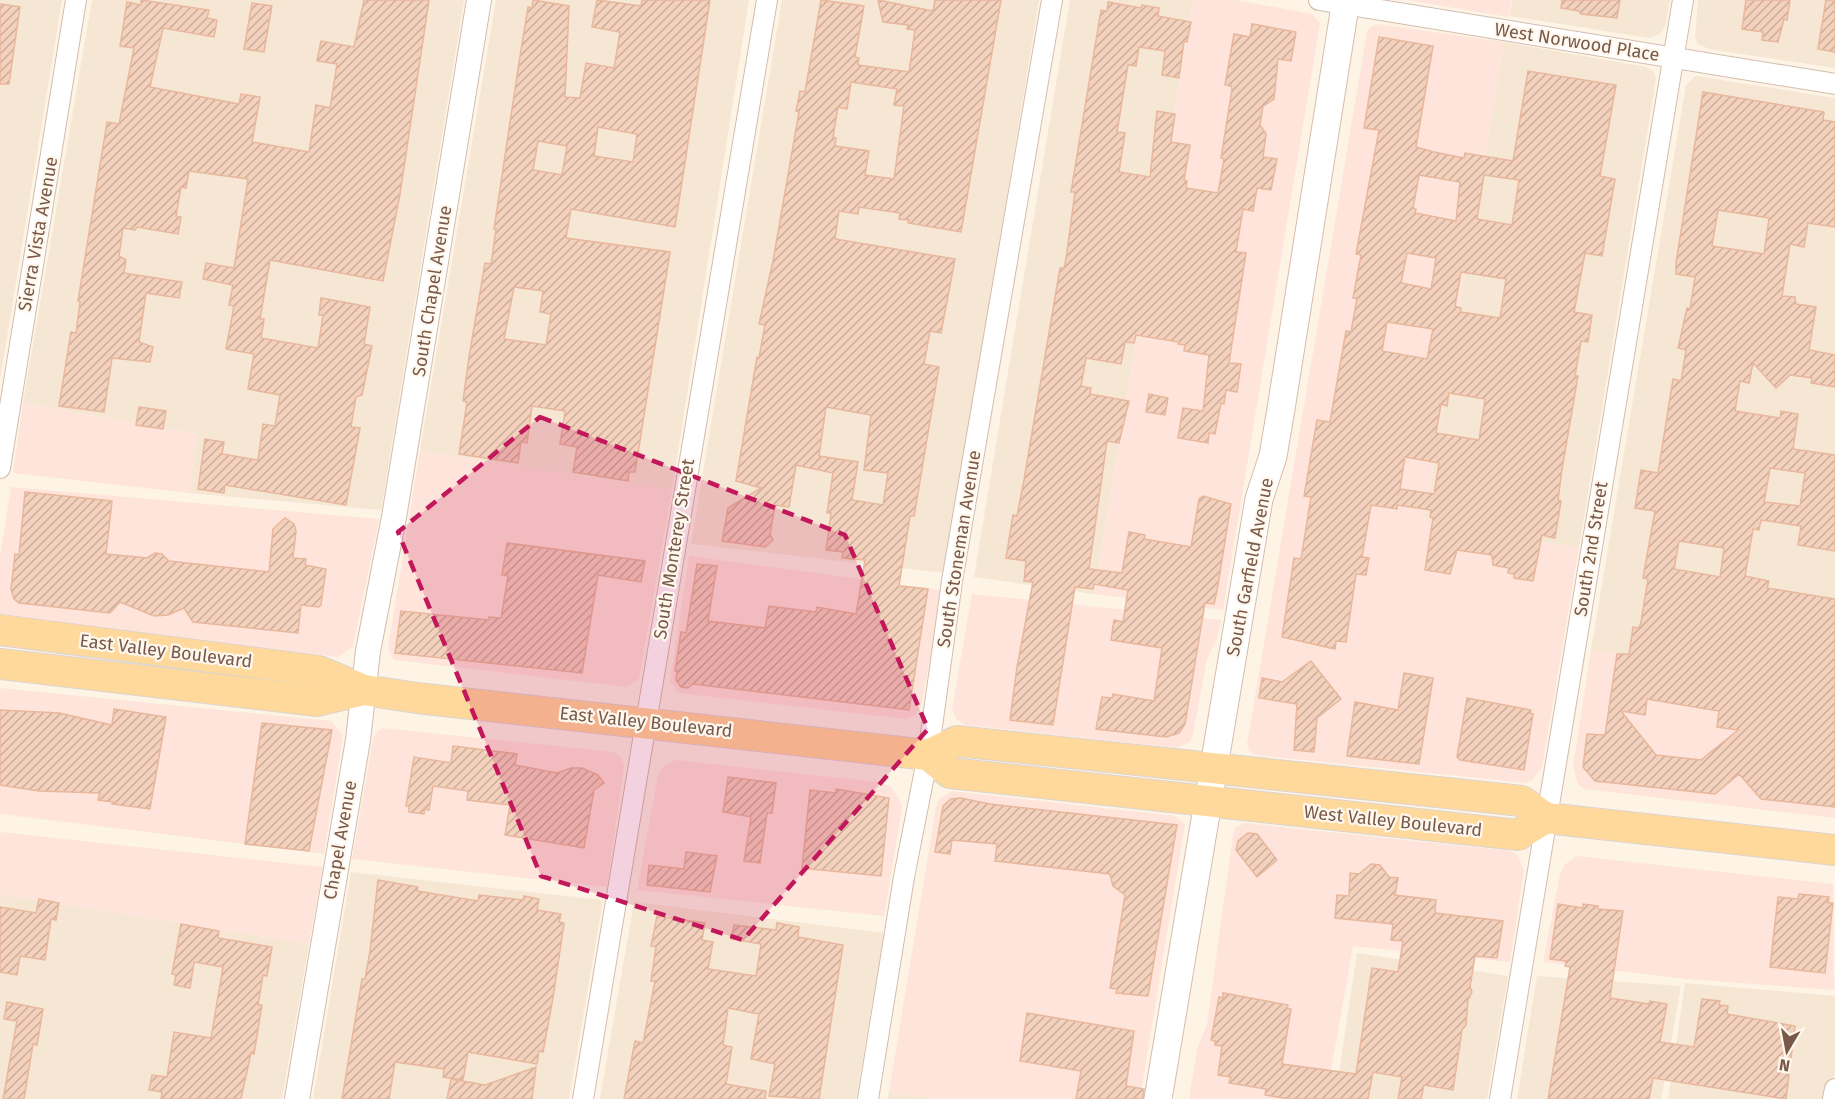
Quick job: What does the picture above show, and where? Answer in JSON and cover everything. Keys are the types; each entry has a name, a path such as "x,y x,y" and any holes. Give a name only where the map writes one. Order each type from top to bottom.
{"main road":[{"name":"South Garfield Avenue","path":"1158,1099 1208,801 1227,770 1259,499 1273,456 1346,2"},
{"name":"East Valley Boulevard","path":"0,630 319,671 364,690 928,754"},
{"name":"East Valley Boulevard","path":"0,664 317,701 364,690"},
{"name":"West Valley Boulevard","path":"928,754 957,741 1522,801 1546,818 1835,850"},
{"path":"928,754 950,773 1208,801"},
{"name":"West Valley Boulevard","path":"1208,801 1518,835 1546,818"}],"street":[{"name":"Sierra Vista Avenue","path":"0,468 76,0"},
{"name":"South Chapel Avenue","path":"381,582 407,443 479,0"},
{"name":"South Monterey Street","path":"583,1099 648,721 673,549 767,0"},
{"name":"South Stoneman Avenue","path":"868,1099 904,877 928,754 952,581 1052,0"},
{"name":"West Norwood Place","path":"1319,0 1346,2 1835,84"},
{"name":"South 2nd Street","path":"1500,1099 1683,0"},
{"name":"Chapel Avenue","path":"297,1099 358,740 381,582"},
{"path":"1833,1099 1835,1089"}],"highlighted area":[{"path":"540,417 845,535 928,729 743,940 541,876 398,532"}],"shaded area":[{"path":"0,0 62,0 0,380"},
{"path":"92,0 464,0 381,510 189,493 197,434 23,403"},
{"path":"496,0 749,0 672,490 420,451"},
{"path":"782,0 1039,0 945,573 691,544"},
{"path":"1070,0 1193,0 1094,594 974,577"},
{"path":"1193,0 1235,0 1312,14 1320,23 1223,610 1094,594"},
{"path":"1407,0 1511,0 1508,17"},
{"path":"1512,0 1670,0 1665,26 1660,34 1650,38 1509,16"},
{"path":"1698,0 1835,0 1835,68 1709,49 1698,44 1695,38"},
{"path":"1377,24 1504,42 1424,521 1579,548 1542,767 1533,780 1525,783 1255,755 1249,751 1247,744 1367,32 1370,27"},
{"path":"1504,42 1646,67 1654,72 1656,79 1579,548 1424,521"},
{"path":"1696,76 1835,98 1835,685 1591,650 1686,85"},
{"path":"23,403 197,434 189,493 13,473"},
{"path":"420,451 672,490 639,679 628,687 394,660 388,648"},
{"path":"11,487 379,519 353,646 339,657 8,619 0,615 0,557"},
{"path":"689,556 942,590 921,707 915,715 907,719 678,693 670,681"},
{"path":"972,594 1221,620 1217,639 1207,659 1190,742 1176,748 965,725 956,719 952,709"},
{"path":"1591,650 1835,685 1835,818 1584,789 1578,784 1573,767"},
{"path":"0,688 331,721 343,735 324,854 0,814"},
{"path":"383,728 614,752 621,757 624,766 607,887 352,859 373,739"},
{"path":"675,760 879,782 891,787 902,807 884,916 637,890 658,775 665,765"},
{"path":"952,791 1175,816 1185,824 1140,1099 936,1099 889,1092 936,807 939,799"},
{"path":"1245,823 1511,851 1518,856 1524,870 1510,962 1353,946 1326,1099 1189,1099 1197,1049 1207,1024 1233,835 1235,828"},
{"path":"0,832 323,867 309,944 0,894"},
{"path":"1577,856 1833,884 1834,990 1686,979 1543,962 1560,874 1564,865"},
{"path":"351,872 603,900 569,1099 313,1099"},
{"path":"0,894 309,944 282,1099 0,1099"},
{"path":"634,902 884,933 856,1099 600,1099"},
{"path":"1357,953 1508,976 1487,1099 1335,1099"},
{"path":"1537,976 1681,986 1661,1099 1517,1099"},
{"path":"1685,983 1835,996 1835,1071 1829,1099 1668,1099"},
{"path":"889,1092 936,1099 887,1099"}],"building":[{"path":"141,0 209,10 207,18 217,20 214,37 163,28 150,87 239,104 241,94 260,97 252,142 309,152 316,105 330,108 337,64 317,61 321,41 354,47 364,0 429,0 400,194 383,281 270,260 260,319 264,319 261,338 318,348 323,315 319,315 321,298 370,307 364,344 372,346 362,395 356,397 351,427 360,428 346,505 225,485 224,493 198,489 205,439 224,442 222,454 258,460 263,424 275,426 280,395 248,389 254,354 226,349 234,306 229,305 233,285 203,279 206,263 234,268 248,179 189,171 186,188 181,187 176,216 181,217 178,234 137,227 135,230 123,228 119,256 126,260 124,273 182,282 179,298 146,293 139,342 153,347 150,362 112,358 104,412 59,406 71,332 76,333 80,302 78,301 107,122 119,124 134,48 120,46 127,2 141,5"},
{"path":"533,0 569,6 565,97 580,98 586,63 614,68 620,32 592,27 597,0 641,6 642,0 710,0 675,227 571,209 566,238 670,252 635,472 629,472 628,481 573,472 577,447 560,444 565,411 532,406 527,443 521,442 518,463 459,454 467,402 463,401 469,357 485,263 491,264 496,229 494,229 518,69 528,7 532,8","holes":["598,127 637,134 633,162 594,156","538,141 567,146 562,175 533,170","514,287 543,291 540,312 551,314 546,345 504,339"]},
{"path":"821,0 864,6 855,57 859,58 858,65 909,72 915,30 907,29 908,25 883,22 878,0 933,11 935,0 1001,0 961,232 908,223 909,220 899,219 900,213 859,207 858,214 839,211 835,239 955,259 941,333 930,331 924,364 939,367 914,516 910,516 899,586 928,589 909,710 693,684 688,688 681,687 676,680 677,671 675,671 681,632 686,633 697,564 717,566 708,621 765,628 769,606 816,612 817,607 856,614 865,560 842,558 843,552 826,550 831,513 827,513 833,473 796,465 789,507 775,505 770,535 773,540 765,547 722,541 728,508 761,488 736,481 757,357 759,358 765,325 759,324 773,261 799,112 796,111 800,91 805,92","holes":["851,82 897,89 894,105 904,106 894,179 865,175 869,151 835,146 836,138 833,137 838,107 847,109","826,407 871,415 864,470 888,473 883,505 852,500 858,462 819,456"]},
{"path":"1562,0 1620,0 1617,18 1581,14 1579,11 1561,8"},
{"path":"1746,0 1790,0 1787,20 1784,19 1778,42 1762,40 1763,32 1742,29"},
{"path":"1826,0 1835,0 1835,52 1818,49"},
{"path":"1108,2 1141,8 1142,5 1159,8 1158,16 1191,22 1187,42 1184,41 1179,78 1162,75 1165,51 1139,47 1136,66 1128,65 1117,132 1125,133 1119,172 1150,177 1157,111 1175,114 1171,142 1190,145 1184,180 1187,181 1186,188 1218,193 1232,89 1231,86 1225,85 1234,34 1250,37 1252,24 1296,32 1291,61 1278,59 1274,99 1263,106 1260,125 1266,134 1263,157 1277,159 1271,190 1257,188 1253,211 1243,209 1236,252 1246,253 1229,363 1241,364 1237,392 1226,390 1215,434 1209,433 1208,443 1178,438 1183,408 1203,411 1209,355 1184,351 1185,345 1178,344 1179,342 1136,335 1134,343 1125,342 1121,364 1086,358 1081,386 1091,388 1090,394 1129,401 1119,443 1107,441 1089,569 1122,573 1129,532 1145,535 1144,539 1191,547 1199,499 1203,496 1231,504 1214,604 1205,603 1185,724 1179,733 1166,737 1096,729 1102,697 1112,698 1113,694 1154,701 1162,648 1111,640 1114,620 1123,622 1128,590 1094,584 1093,589 1075,587 1053,725 1010,720 1017,667 1033,582 1024,581 1026,561 1006,558 1013,515 1017,516 1024,480 1060,268 1064,268 1066,259 1075,192 1071,192 1101,10 1107,11"},
{"path":"252,3 272,6 264,52 244,49"},
{"path":"0,4 20,7 9,84 0,84"},
{"path":"1379,37 1433,46 1416,147 1434,152 1464,158 1465,153 1513,161 1528,71 1616,85 1600,176 1615,179 1602,256 1585,253 1574,312 1592,315 1588,342 1581,341 1575,376 1578,376 1562,469 1558,500 1561,501 1555,538 1542,535 1533,581 1514,578 1514,574 1508,573 1509,568 1493,565 1492,555 1457,550 1450,574 1425,570 1433,518 1430,517 1431,510 1397,505 1397,509 1371,505 1362,557 1369,558 1366,575 1356,574 1346,642 1336,641 1335,649 1282,637 1294,558 1301,559 1311,497 1304,496 1317,420 1330,422 1346,331 1351,332 1357,298 1353,298 1361,255 1356,254 1379,130 1364,128","holes":["1419,175 1460,182 1456,221 1415,213 1416,209 1413,208","1484,175 1519,180 1512,225 1477,219","1407,253 1436,258 1431,289 1401,283","1461,272 1506,279 1500,318 1461,312 1461,308 1455,306","1387,322 1433,329 1427,359 1382,351","1449,393 1485,399 1479,440 1436,433 1441,404 1447,406","1405,457 1439,463 1434,494 1400,489"]},
{"path":"1703,92 1824,112 1823,120 1835,122 1835,227 1808,223 1804,247 1790,244 1782,296 1795,297 1796,304 1816,307 1809,350 1835,355 1835,387 1811,383 1812,378 1790,375 1776,388 1753,363 1749,383 1740,381 1735,411 1780,418 1781,411 1798,414 1793,449 1835,455 1835,551 1798,545 1801,526 1761,520 1759,530 1753,529 1745,576 1769,581 1767,588 1835,599 1835,807 1761,799 1739,774 1715,794 1595,781 1583,767 1587,734 1605,735 1617,654 1629,654 1633,627 1639,628 1641,622 1648,579 1643,578 1655,511 1635,508 1641,470 1658,473 1673,379 1681,381 1686,350 1678,348 1687,308 1690,309 1695,277 1676,274","holes":["1718,210 1769,218 1764,254 1712,246","1770,468 1805,473 1800,506 1764,502","1679,541 1724,548 1720,577 1674,569","1647,699 1719,711 1717,727 1738,730 1701,760 1656,755 1621,711 1645,715"]},
{"path":"1149,394 1168,398 1165,415 1146,412"},
{"path":"139,407 166,411 163,429 136,425"},
{"path":"25,492 112,501 106,554 147,558 155,553 162,554 169,561 269,572 273,529 285,518 294,524 296,531 293,558 306,559 305,565 326,569 321,605 319,607 301,605 298,633 193,622 184,608 168,615 154,616 120,602 110,613 19,603 14,599 11,589 15,554 19,555"},
{"path":"507,543 645,561 641,582 598,575 582,673 395,653 401,611 489,620 489,617 501,618 508,576 502,575"},
{"path":"1311,661 1341,699 1317,718 1314,752 1294,750 1297,704 1259,698 1262,678 1282,682"},
{"path":"1404,673 1433,678 1419,764 1347,756 1355,702 1398,710"},
{"path":"1467,698 1531,710 1530,713 1533,714 1524,770 1460,760 1457,757"},
{"path":"114,709 166,717 150,809 98,800 100,793 39,791 0,785 0,710 59,713 112,725"},
{"path":"262,723 332,730 309,851 245,844"},
{"path":"453,746 517,754 515,765 557,773 571,768 582,768 598,775 604,783 594,790 584,848 505,835 510,805 467,800 468,791 433,786 429,810 425,809 424,814 409,812 409,806 406,806 414,757 451,763"},
{"path":"728,777 776,783 772,813 767,813 760,863 744,861 751,817 723,812"},
{"path":"836,789 889,798 881,876 802,868 810,790 836,793"},
{"path":"960,798 990,804 1177,825 1148,996 1116,993 1117,989 1110,988 1125,895 1113,886 1110,874 995,861 997,844 952,840 950,854 935,852 943,806 951,799"},
{"path":"1248,833 1257,834 1277,860 1257,877 1236,850 1238,841"},
{"path":"686,852 717,856 710,892 647,885 649,865 684,869"},
{"path":"1371,864 1380,865 1389,877 1398,878 1395,895 1436,900 1435,913 1503,921 1497,958 1475,956 1470,987 1472,992 1468,1000 1466,1025 1462,1030 1453,1090 1424,1085 1421,1099 1398,1099 1402,1077 1373,1072 1368,1099 1289,1099 1265,1095 1266,1089 1229,1083 1231,1077 1218,1075 1222,1046 1215,1045 1215,1041 1211,1040 1219,997 1223,998 1223,993 1288,1005 1287,1009 1291,1009 1282,1064 1356,1074 1372,968 1398,972 1403,941 1391,940 1393,924 1335,918 1337,895 1349,896 1350,873 1359,874"},
{"path":"378,880 418,887 417,891 478,901 479,895 523,900 524,896 539,899 537,910 561,914 559,922 564,923 553,998 543,1052 539,1051 537,1064 468,1052 463,1080 443,1077 444,1069 395,1062 389,1099 342,1099 362,979 365,979 370,951"},
{"path":"1799,894 1829,897 1828,903 1833,903 1825,973 1770,967 1778,897 1798,899"},
{"path":"39,899 59,903 56,920 51,919 45,960 20,956 17,975 0,972 0,907 36,913"},
{"path":"1558,904 1583,908 1583,904 1598,906 1598,909 1623,911 1610,998 1649,1004 1650,1001 1667,1004 1660,1042 1694,1047 1702,999 1720,1001 1719,1005 1728,1006 1727,1014 1795,1026 1786,1099 1653,1078 1649,1099 1548,1099 1570,967 1565,966 1566,961 1550,959"},
{"path":"657,916 705,923 702,940 713,942 708,969 756,976 761,944 731,939 734,925 776,930 777,923 799,927 798,937 843,945 819,1099 769,1096 775,1064 751,1059 759,1014 728,1008 723,1045 732,1047 726,1084 766,1091 765,1099 624,1099 635,1041 643,1043 655,981 651,981 656,947 651,946"},
{"path":"181,924 219,931 218,938 272,947 267,976 263,975 258,1005 262,1005 254,1054 251,1053 241,1099 161,1099 162,1092 149,1090 152,1075 167,1077 174,1032 211,1038 223,967 194,962 190,988 174,985 176,975 172,974"},
{"path":"7,1002 43,1009 37,1045 33,1044 24,1099 3,1099 17,1021 4,1019"},
{"path":"1027,1013 1134,1031 1126,1086 1144,1089 1143,1099 1076,1099 1081,1071 1020,1061"},
{"path":"536,1067 532,1099 447,1099 451,1079 485,1085"}]}
